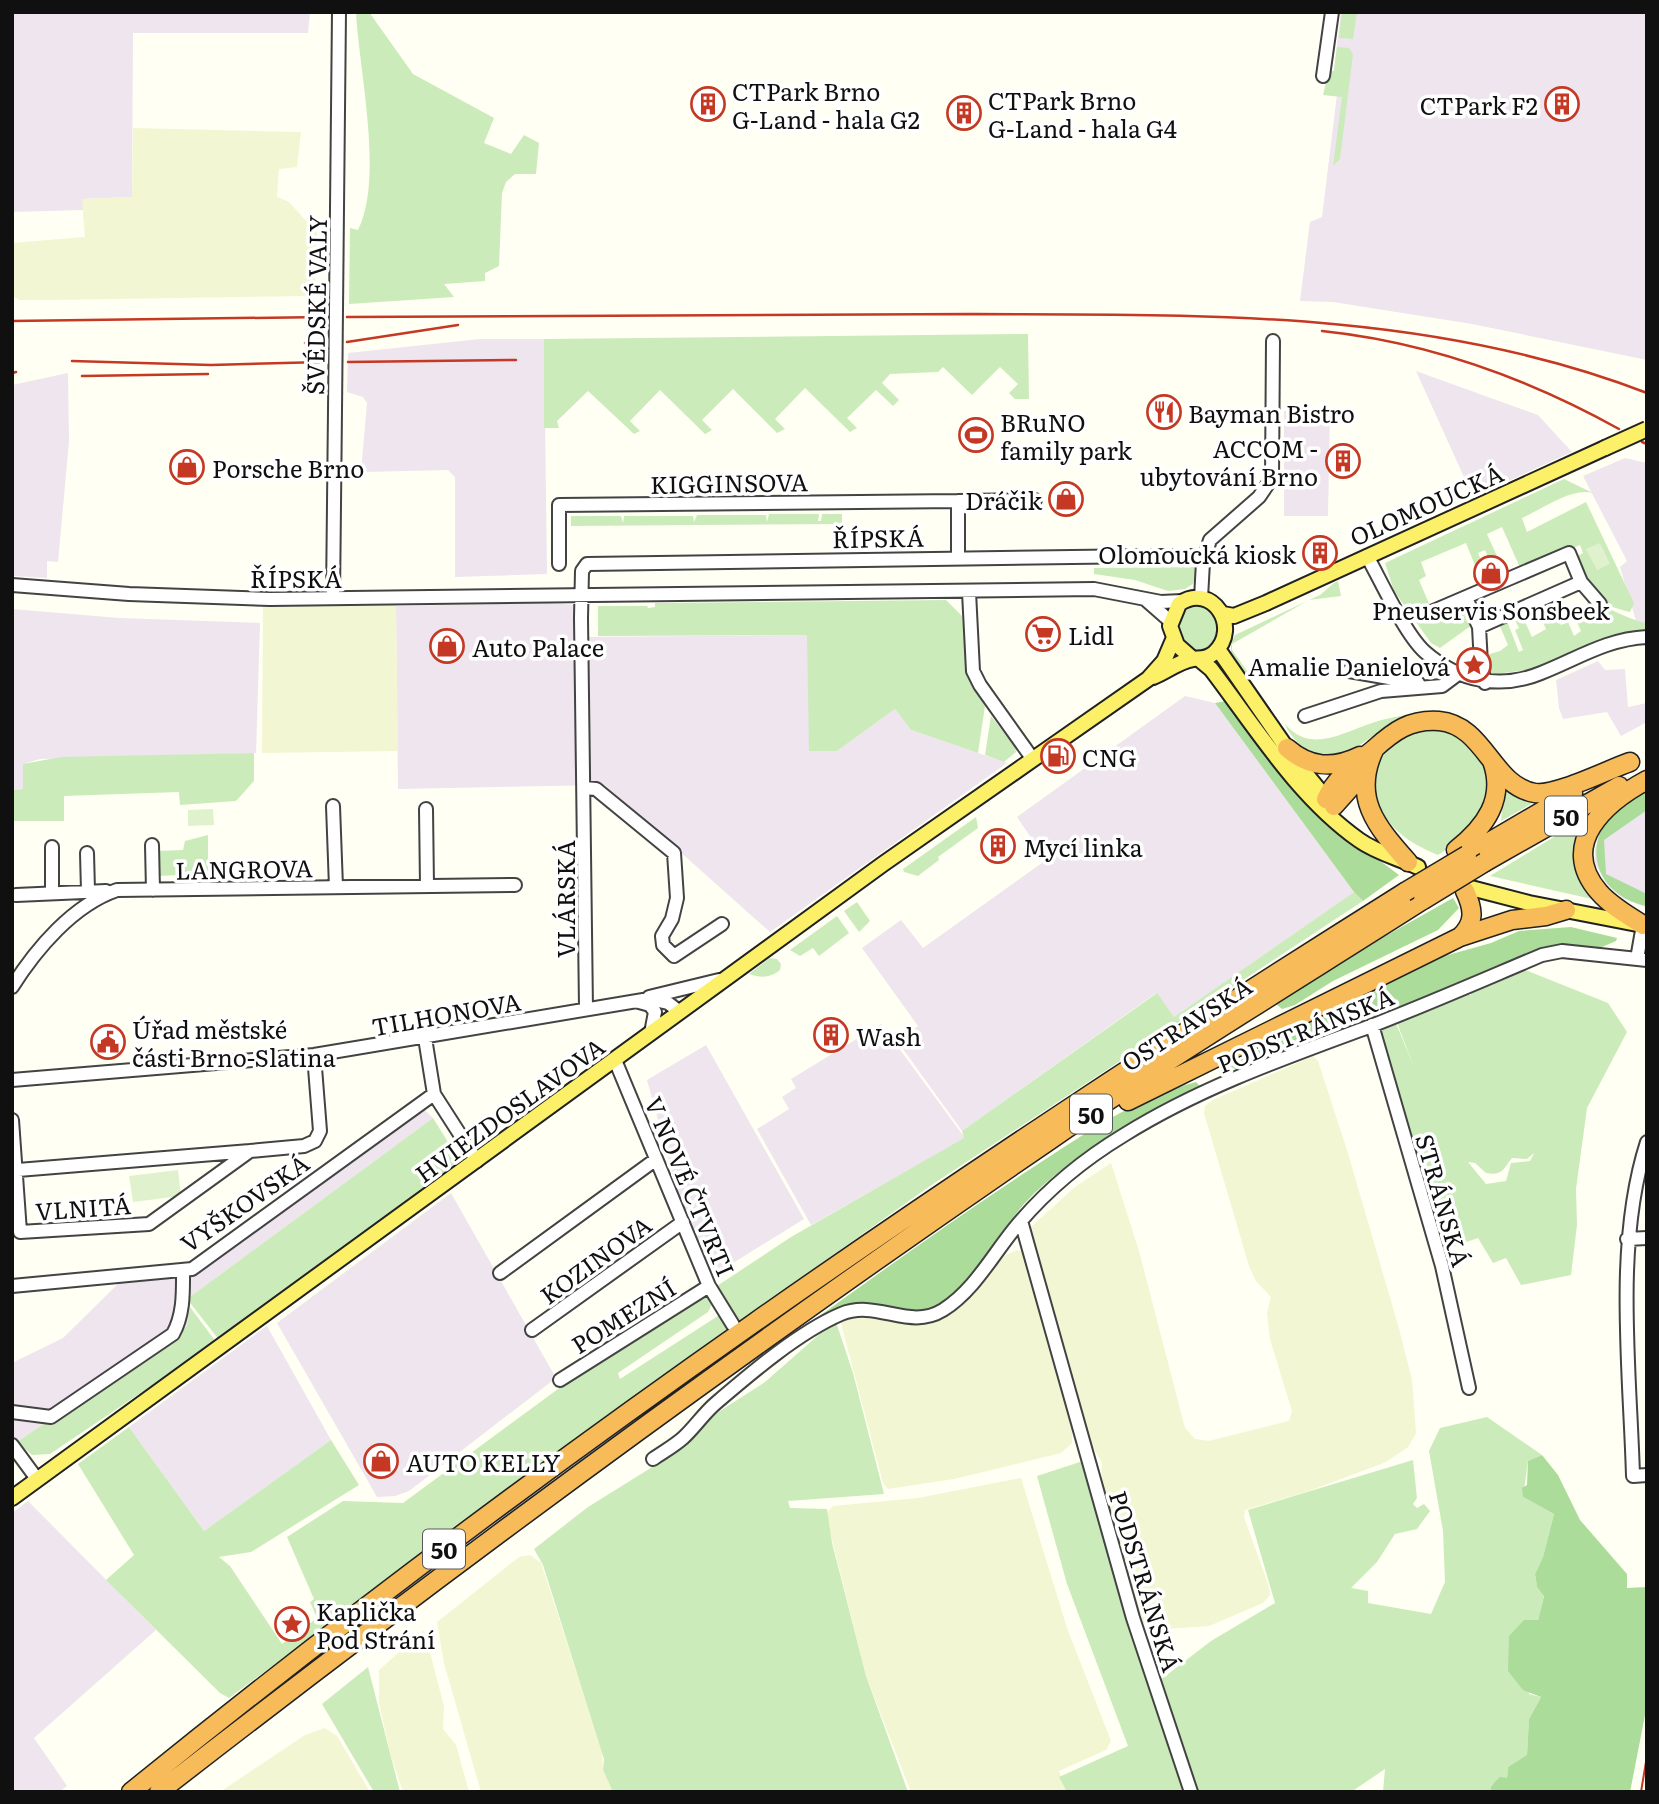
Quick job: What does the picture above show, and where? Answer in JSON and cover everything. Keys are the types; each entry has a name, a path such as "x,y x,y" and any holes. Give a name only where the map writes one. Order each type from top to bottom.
{"highway":[{"name":"50","path":"1326,798 1353,765 1402,727 1437,721 1466,731 1519,787 1539,793 1559,791 1630,762"},
{"name":"50","path":"1279,748 1305,761 1326,765 1346,762 1375,748"},
{"path":"1375,748 1367,769 1367,797 1372,815 1413,864"},
{"name":"50","path":"1462,853 1647,753"},
{"name":"50","path":"1462,853 1485,821 1495,799 1497,779 1489,755"},
{"path":"1326,798 1367,769"},
{"name":"OSTRAVSKÁ","path":"159,1792 372,1626 765,1339 1054,1138 1423,900 1647,771"},
{"name":"50","path":"1645,925 1606,899 1587,874 1584,855 1586,836 1603,811 1647,780"},
{"name":"OSTRAVSKÁ","path":"131,1792 361,1610 687,1371 1044,1124 1462,853"},
{"path":"1460,937 1472,922 1468,890"},
{"path":"1599,916 1606,907 1606,899"},
{"name":"50","path":"1054,1138 1460,937 1512,920 1546,916 1566,910"}],"main road":[{"name":"OLOMOUCKÁ","path":"1223,614 1234,616 1266,603 1647,429"},
{"path":"1226,631 1223,614 1213,603 1201,598 1182,601 1170,621 1173,640 1181,651 1211,669 1326,798 1382,846 1413,864"},
{"path":"1148,679 1196,659 1209,657 1218,649 1233,623 1266,603"},
{"name":"HVIEZDOSLAVOVA","path":"12,1498 728,977 1032,758 1148,679 1164,661 1173,640"},
{"path":"1218,649 1308,793 1352,834 1372,848 1413,864"},
{"path":"1468,890 1645,925"}],"street":[{"name":"ŠVÉDSKÉ VALY","path":"333,598 339,12"},
{"path":"1323,76 1332,12"},
{"path":"1201,598 1203,562 1209,540 1259,496 1272,478 1273,341"},
{"path":"958,500 958,557"},
{"name":"KIGGINSOVA","path":"559,564 559,505 1035,500"},
{"path":"1431,612 1569,553 1581,582 1600,604"},
{"name":"ŘÍPSKÁ","path":"581,597 582,571 592,562 1194,556 1203,562"},
{"path":"1367,556 1424,652 1458,674 1485,683 1538,674 1622,639 1647,638"},
{"path":"1479,627 1581,582"},
{"name":"ŘÍPSKÁ","path":"12,585 216,598 581,597 1094,589 1140,595 1161,601 1182,601"},
{"path":"969,592 973,671 1032,758"},
{"path":"1140,595 1170,621"},
{"name":"VLÁRSKÁ","path":"581,597 586,1008"},
{"path":"1466,598 1479,627 1485,683"},
{"path":"1349,671 1430,687"},
{"path":"1305,716 1352,698 1387,691 1442,686 1458,674"},
{"path":"1383,677 1387,691"},
{"path":"584,789 597,789 674,853 677,898 672,919 662,936 663,945 674,956 722,924"},
{"name":"LANGROVA","path":"334,806 336,887"},
{"path":"426,809 427,886"},
{"name":"LANGROVA","path":"152,845 153,890"},
{"path":"52,847 52,893"},
{"path":"87,853 88,891"},
{"name":"LANGROVA","path":"16,895 117,890 515,885"},
{"name":"LANGROVA","path":"12,988 44,946 80,909 96,897 117,890"},
{"path":"72,892 80,909"},
{"name":"PODSTRÁNSKÁ","path":"653,1459 684,1438 715,1404 760,1363 850,1311 873,1309 915,1320 942,1311 978,1279 1021,1221 1066,1178 1124,1135 1267,1063 1372,1025 1542,955 1562,951 1642,960 1645,925"},
{"name":"TILHONOVA","path":"12,1080 313,1055 635,1001 692,989 728,977"},
{"name":"TILHONOVA","path":"635,1001 660,1000 680,1012"},
{"path":"635,1001 650,1005 655,1012 651,1033"},
{"name":"STRÁNSKÁ","path":"1372,1025 1440,1257 1469,1388"},
{"path":"425,1038 434,1094 477,1161"},
{"name":"VLNITÁ","path":"18,1170 304,1146 315,1141 320,1131 313,1055"},
{"name":"V NOVÉ ČTVRTI","path":"615,1060 709,1286 733,1325"},
{"name":"VYŠKOVSKÁ","path":"12,1286 191,1269 434,1094"},
{"name":"VLNITÁ","path":"12,1120 18,1170 16,1233 149,1224 250,1151"},
{"path":"1647,1142 1640,1164 1627,1239 1633,1476 1647,1475"},
{"path":"500,1273 655,1160"},
{"name":"PODSTRÁNSKÁ","path":"1021,1221 1133,1618 1191,1791"},
{"name":"KOZINOVA","path":"532,1330 683,1222"},
{"path":"1627,1239 1647,1238"},
{"path":"12,1412 51,1417 173,1334 179,1324 183,1304 183,1270"},
{"name":"POMEZNÍ","path":"560,1380 709,1286"},
{"path":"12,1446 37,1479"}],"shaded area":[{"path":"12,12 310,12 308,33 133,33 132,197 83,199 83,210 12,212"},
{"path":"1341,12 1647,12 1647,360 1472,324 1333,302 1300,301 1310,222 1322,217 1339,78 1333,77"},
{"path":"480,339 544,339 547,574 455,577 455,477 448,470 361,472 367,403 363,397 347,392 348,353"},
{"path":"1416,371 1538,415 1572,452 1473,497"},
{"path":"68,373 69,441 58,562 47,561 47,578 12,576 12,385"},
{"path":"1284,411 1330,411 1328,516 1284,516"},
{"path":"1625,458 1647,463 1647,623 1637,624 1620,567 1627,561 1583,476"},
{"path":"549,603 576,605 579,637 808,635 837,751 895,709 911,730 1007,763 770,932 605,785 398,789 396,606"},
{"path":"12,609 119,618 260,623 256,753 40,759 26,763 23,789 12,790"},
{"path":"1598,661 1605,670 1625,669 1628,707 1647,703 1647,722 1621,736 1607,712 1563,719 1559,708 1556,680"},
{"path":"1185,696 1215,703 1354,892 1174,1017 1156,993 962,1131 898,1042 918,1026 862,948 901,920 923,948 1046,860 1017,817"},
{"path":"1647,789 1647,908 1622,898 1607,885 1595,863 1595,850 1600,831"},
{"path":"881,1024 965,1138 811,1225 757,1129 789,1109 782,1097 796,1088 791,1079"},
{"path":"706,1045 804,1219 715,1274 684,1215 647,1080"},
{"path":"417,1102 433,1118 187,1299 190,1307 187,1326 17,1442 12,1442 12,1363 63,1338 120,1282 195,1263"},
{"path":"451,1193 556,1378 409,1491 395,1496 377,1497 277,1323"},
{"path":"267,1326 331,1440 204,1531 129,1427"},
{"path":"28,1501 156,1630 34,1738 67,1786 59,1792 12,1792 12,1513"}],"green space":[{"path":"356,12 369,12 413,74 494,118 484,143 511,154 524,135 539,143 536,174 515,174 506,182 502,193 499,266 485,273 485,281 444,284 454,297 349,304 350,228 358,230 366,208 370,154"},
{"path":"1342,12 1357,12 1353,39 1339,38"},
{"path":"1337,47 1349,48 1353,54 1340,159 1333,166 1342,97 1323,95 1334,48 1331,71 1334,71"},
{"path":"133,128 301,132 297,167 279,169 277,197 289,202 317,233 315,284 309,296 20,300 12,296 12,243 85,237 82,199 132,197"},
{"path":"1028,334 1029,399 1015,399 1009,393 1018,384 1000,367 972,395 943,367 938,372 890,374 882,383 899,400 893,406 876,390 847,418 857,428 850,432 805,388 775,419 785,429 777,433 733,389 702,420 712,430 705,434 660,390 630,421 640,431 634,434 588,391 557,421 559,428 544,428 544,339"},
{"path":"1564,479 1593,493 1566,496 1522,518 1527,532 1586,502 1634,603 1630,612 1607,604 1593,595 1574,558 1583,553 1580,545 1521,570 1502,527 1487,534 1505,574 1497,577 1485,550 1478,553 1487,582 1482,583 1466,543 1421,562 1426,576 1419,580 1430,606 1428,613 1425,608 1419,611 1421,616 1426,618 1463,603 1472,625 1440,648 1431,643 1394,591 1385,563"},
{"path":"769,514 819,514 818,521 821,521 822,514 842,514 842,524 571,526 571,516 621,516 623,523 624,516 693,516 694,522 697,515 766,515 767,522"},
{"path":"1600,543 1610,564 1597,570 1586,549"},
{"path":"1197,567 1193,584 1185,589 1168,591 1135,580 1094,574 1094,568"},
{"path":"1338,581 1341,596 1310,600 1320,595"},
{"path":"1594,599 1620,614 1647,623 1647,631 1599,639 1541,668 1489,675 1486,655 1500,651 1508,645 1499,624 1507,621 1519,652 1523,650 1515,630 1519,628 1514,618 1522,615 1532,637 1546,629 1542,620 1549,617 1551,621 1558,618 1561,625 1568,622 1574,636 1581,631 1576,620 1592,616 1587,603"},
{"path":"946,600 962,616 969,677 985,706 978,753 911,730 895,709 837,751 809,751 807,635 598,636 598,606 648,608 655,607 655,603"},
{"path":"402,601 396,606 398,751 262,753 263,602"},
{"path":"1307,601 1232,644 1232,650 1250,675 1246,676 1231,652 1232,641 1235,635"},
{"path":"1196,604 1213,613 1218,628 1210,649 1192,652 1180,637 1177,617"},
{"path":"1226,701 1337,829 1399,875 1363,901 1354,892 1215,703"},
{"path":"1416,713 1389,724 1345,753 1322,757 1300,745 1285,724 1295,733 1316,740"},
{"path":"991,716 1015,747 1016,752 1004,762 985,755"},
{"path":"1423,727 1460,734 1488,765 1488,806 1454,844 1438,855 1415,844 1397,830 1383,812 1375,789 1370,789 1380,755 1385,749 1391,743"},
{"path":"254,753 254,781 236,801 180,805 179,792 64,796 64,821 12,821 12,790 23,789 23,764 61,757"},
{"path":"1504,782 1540,799 1501,821"},
{"path":"1647,789 1647,810 1604,840 1606,874 1647,894 1647,906 1631,901 1607,883 1600,871 1597,844 1602,829 1614,811"},
{"path":"213,809 214,825 188,826 188,810"},
{"path":"1588,816 1581,834 1592,899 1490,876"},
{"path":"976,817 978,828 938,857 939,860 918,876 904,872 903,869"},
{"path":"208,835 208,874 156,876 156,851 183,850 185,841"},
{"path":"1354,892 1363,901 930,1186 737,1323 717,1286 791,1237 964,1138 962,1131 1157,993 1174,1017"},
{"path":"1453,898 1459,908 1438,930 1333,981 1295,1005 1282,1009 1276,1004 1382,938"},
{"path":"857,902 870,921 859,932 844,911"},
{"path":"837,916 849,933 819,956 813,948 800,956 790,950"},
{"path":"1571,927 1617,938 1616,941 1595,950 1554,945 1238,1071 1230,1066 1336,1007 1441,957 1491,943 1519,931"},
{"path":"770,958 777,959 781,964 780,970 773,975 749,974"},
{"path":"1523,969 1608,1003 1627,1032 1587,1108 1576,1189 1577,1225 1571,1275 1521,1285 1506,1258 1493,1263 1478,1238 1443,1250 1379,1028 1395,1021 1414,1067 1397,1023 1464,994 1471,995 1471,991","holes":["1534,1153 1530,1161 1511,1163 1506,1181 1486,1184 1468,1162 1475,1163 1486,1173 1492,1174 1502,1171 1512,1158 1527,1159"]},
{"path":"1313,1056 1318,1061 1347,1150 1398,1325 1412,1380 1416,1433 1408,1447 1386,1462 1309,1491 1245,1510 1244,1517 1269,1587 1270,1595 1263,1603 1209,1626 1152,1630 1141,1622 1101,1483 1102,1463 1085,1432 1036,1257 1031,1227 1075,1187 1111,1163 1139,1251 1185,1428 1195,1439 1209,1441 1289,1421 1292,1411 1270,1339 1267,1313 1271,1297 1256,1281 1249,1266 1204,1113 1205,1106 1213,1100"},
{"path":"1196,1082 1202,1088 1108,1139 1043,1185 1013,1217 962,1288 934,1309 918,1314 873,1304 844,1309 817,1323 766,1359 762,1357 964,1214 1091,1130 1152,1097"},
{"path":"433,1118 461,1163 220,1341 187,1299"},
{"path":"178,1170 181,1196 133,1202 129,1176"},
{"path":"1017,1250 1024,1252 1072,1417 1072,1443 1061,1453 954,1479 888,1489 883,1483 841,1323 854,1316 919,1325 943,1318 982,1285 1004,1256"},
{"path":"709,1291 712,1304 708,1312 618,1373 620,1379 721,1314 730,1327 229,1698 220,1693 106,1580 134,1555 78,1464 129,1427 204,1531 331,1440 359,1485 251,1552 219,1557 230,1566 282,1644 317,1618 310,1602 314,1599 287,1537 343,1501 403,1503 558,1389"},
{"path":"190,1307 216,1342 50,1454 32,1455 17,1442 187,1326"},
{"path":"836,1322 853,1373 884,1494 788,1501 790,1508 827,1509 832,1543 866,1676 908,1792 613,1792 603,1770 604,1759 543,1565 534,1549 588,1507 662,1461 720,1411 765,1382 823,1331 822,1329"},
{"path":"1487,1417 1542,1455 1528,1461 1523,1497 1554,1514 1543,1557 1535,1574 1537,1587 1544,1595 1538,1620 1529,1694 1541,1697 1529,1719 1527,1756 1508,1767 1507,1778 1491,1785 1490,1792 1383,1792 1385,1769 1351,1792 1195,1792 1189,1765 1159,1681 1211,1641 1275,1603 1248,1510 1413,1460 1417,1498 1413,1504 1417,1508 1424,1504 1430,1511 1417,1529 1395,1534 1377,1562 1351,1588 1368,1591 1368,1603 1431,1614 1445,1582 1443,1531 1429,1451 1440,1428"},
{"path":"1542,1455 1558,1475 1580,1520 1627,1574 1627,1588 1647,1587 1647,1705 1630,1792 1490,1792 1491,1786 1500,1777 1507,1778 1508,1767 1527,1755 1529,1719 1541,1697 1523,1690 1508,1671 1509,1636 1524,1620 1538,1620 1544,1596 1537,1587 1535,1574 1543,1557 1554,1514 1523,1497 1522,1488 1527,1485 1528,1461"},
{"path":"1083,1461 1186,1788 1180,1792 1067,1792 1059,1777 1128,1746 1067,1584 1037,1476"},
{"path":"1021,1478 1067,1628 1111,1741 1106,1750 1059,1771 1067,1792 911,1792 866,1676 828,1524 828,1511 833,1506 918,1498"},
{"path":"530,1555 541,1563 602,1751 603,1770 613,1792 481,1792 444,1663 437,1622 519,1557"},
{"path":"424,1630 444,1706 443,1729 456,1745 469,1792 403,1792 391,1756 379,1703 379,1670"},
{"path":"368,1667 400,1792 374,1792 322,1704"},
{"path":"325,1728 337,1736 370,1792 220,1792 305,1735"}],"tram line":[{"path":"1641,1792 1647,1756"}],"railway":[{"path":"347,317 972,314 1229,317 1398,331 1482,345 1565,366 1647,393"},
{"path":"12,321 324,317"},
{"path":"347,342 458,325"},
{"path":"1322,331 1400,344 1476,365 1549,394 1619,429"},
{"path":"305,343 324,342"},
{"path":"348,362 516,360"},
{"path":"72,361 211,365 323,362"},
{"path":"12,373 16,372"},
{"path":"82,376 208,374"},
{"path":"1642,442 1647,444"}],"place":[{"name":"CTPark Brno G-Land - hala G2","path":"708,104"},
{"name":"CTPark F2","path":"1562,104"},
{"name":"CTPark Brno G-Land - hala G4","path":"964,113"},
{"name":"Bayman Bistro","path":"1164,412"},
{"name":"BRuNO family park","path":"976,435"},
{"name":"ACCOM - ubytování Brno","path":"1343,461"},
{"name":"Porsche Brno","path":"187,467"},
{"name":"Dráčik","path":"1066,499"},
{"name":"Olomoucká kiosk","path":"1320,553"},
{"name":"Pneuservis Sonsbeek","path":"1491,573"},
{"name":"Lidl","path":"1043,634"},
{"name":"Auto Palace","path":"447,646"},
{"name":"Amalie Danielová","path":"1474,665"},
{"name":"CNG","path":"1058,756"},
{"name":"Mycí linka","path":"998,846"},
{"name":"Wash","path":"831,1035"},
{"name":"Úřad městské části Brno-Slatina","path":"108,1042"},
{"name":"AUTO KELLY","path":"381,1461"},
{"name":"Kaplička Pod Strání","path":"292,1624"}]}
